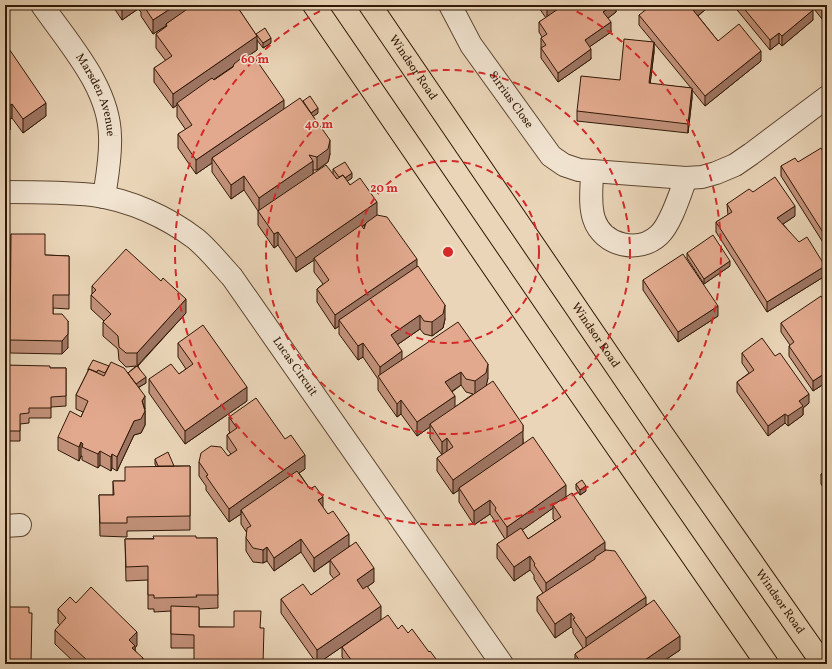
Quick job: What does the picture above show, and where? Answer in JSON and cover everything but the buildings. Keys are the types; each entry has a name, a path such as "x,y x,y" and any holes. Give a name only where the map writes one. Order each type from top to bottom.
{"main road":[{"path":"314,5 767,664"},
{"name":"Windsor Road","path":"370,5 659,428 824,664"}],"street":[{"name":"Marsden Avenue","path":"42,5 86,68 101,93 107,114 110,136 110,157 104,197"},
{"name":"Sirrius Close","path":"450,5 471,45 551,156 564,165 579,170 686,178 702,177 716,173 735,165 827,97"},
{"path":"592,171 591,206 594,220 601,232 612,241 625,246 637,246 649,243 659,235 667,226 686,178"},
{"name":"Lucas Circuit","path":"5,192 65,193 104,197 124,202 152,213 174,225 196,240 215,257 232,277 502,664"}]}
